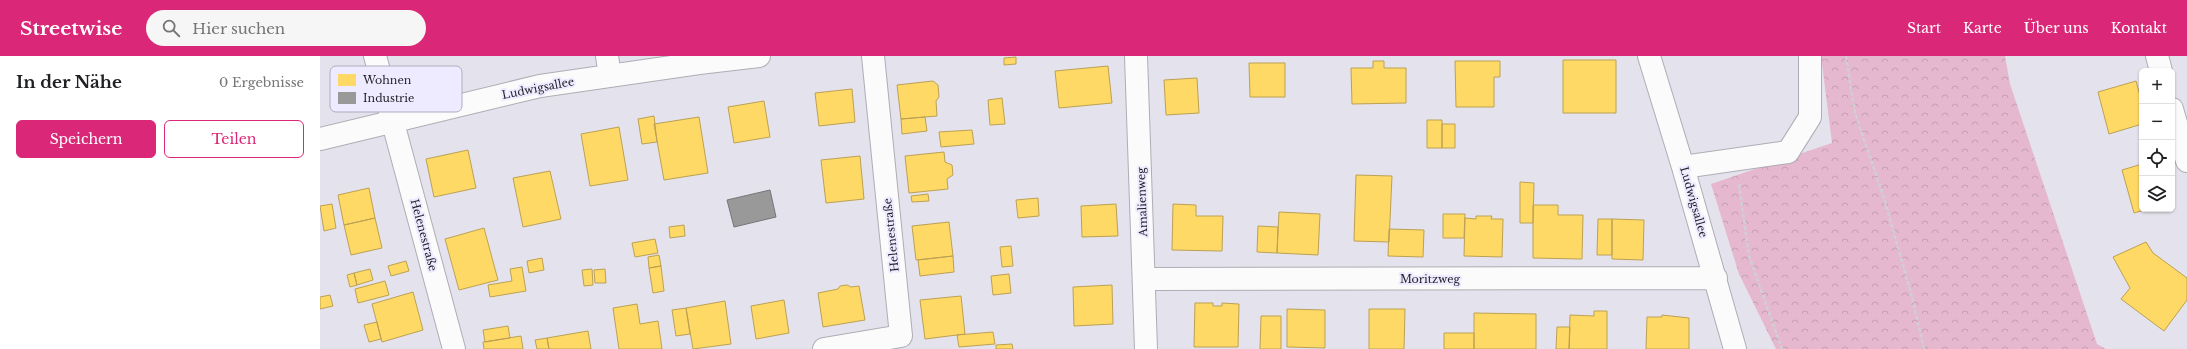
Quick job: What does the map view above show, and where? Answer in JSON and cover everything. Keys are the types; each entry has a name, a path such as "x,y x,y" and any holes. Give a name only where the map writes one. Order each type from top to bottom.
{"street":[{"name":"Helenestraße","path":"375,56 378,66"},
{"name":"Ludwigsallee","path":"462,105 540,86 608,66 699,62 758,56"},
{"name":"Helenestraße","path":"824,349 901,336 872,56"},
{"name":"Amalienweg","path":"1136,56 1146,349"},
{"name":"Ludwigsallee","path":"1649,56 1716,278 1735,349"},
{"path":"1683,167 1788,152 1810,117 1810,56"},
{"path":"2157,56 2160,68"},
{"name":"Helenestraße","path":"391,112 454,349"},
{"name":"Ludwigsallee","path":"320,139 435,112"},
{"path":"2175,119 2187,161"},
{"name":"Moritzweg","path":"1144,279 1716,278"}],"path":[{"path":"1846,56 1855,114 1884,198 1911,293 1924,349"},
{"path":"1736,160 1750,256 1782,349"}],"green space":[{"path":"1821,56 2005,56 2010,84 2097,344 2106,349 1776,349 1739,274 1711,184 1832,143"}],"building: Wohnen":[{"path":"1016,57 1016,64 1004,65 1004,58"},
{"path":"1563,60 1616,60 1616,113 1563,113"},
{"path":"1373,61 1384,61 1384,68 1406,68 1406,103 1352,104 1351,68 1373,68"},
{"path":"1455,61 1500,61 1500,77 1494,77 1494,107 1456,107"},
{"path":"1249,63 1285,63 1285,97 1250,97"},
{"path":"1108,66 1112,103 1059,108 1055,71"},
{"path":"1197,78 1199,113 1166,115 1164,80"},
{"path":"933,81 938,85 939,97 936,101 937,116 901,119 897,85"},
{"path":"2136,81 2139,92 2139,125 2109,134 2098,92"},
{"path":"852,89 855,122 819,126 815,93"},
{"path":"1002,98 1005,124 990,125 988,100"},
{"path":"764,101 770,137 734,143 728,107"},
{"path":"654,116 657,142 642,144 638,119"},
{"path":"699,117 708,173 664,180 654,124"},
{"path":"925,117 927,131 902,134 901,119"},
{"path":"1427,120 1442,120 1442,148 1427,148"},
{"path":"1442,124 1455,124 1455,148 1442,148"},
{"path":"619,127 628,180 590,186 581,134"},
{"path":"972,130 974,144 941,147 939,132"},
{"path":"468,150 476,188 434,197 426,159"},
{"path":"944,152 945,162 952,165 953,175 947,179 948,189 909,193 905,156"},
{"path":"860,156 864,199 826,203 821,160"},
{"path":"2139,165 2139,212 2134,213 2122,170"},
{"path":"550,171 561,219 523,227 513,178"},
{"path":"1356,175 1392,176 1389,242 1354,241"},
{"path":"1520,182 1534,183 1533,223 1520,223"},
{"path":"369,188 375,218 344,225 338,195"},
{"path":"928,194 929,201 912,202 911,196"},
{"path":"1038,198 1039,216 1018,218 1016,200"},
{"path":"332,204 336,228 324,231 320,206"},
{"path":"1116,204 1118,236 1082,237 1081,206"},
{"path":"1173,204 1196,205 1196,216 1223,216 1222,251 1172,250"},
{"path":"1533,205 1558,205 1558,215 1583,215 1582,259 1533,258"},
{"path":"1279,212 1320,214 1318,255 1277,253"},
{"path":"1443,214 1465,214 1464,238 1443,238"},
{"path":"1476,216 1492,216 1491,219 1503,219 1502,257 1464,256 1465,218 1476,219"},
{"path":"375,218 382,248 351,255 344,225"},
{"path":"1598,219 1612,219 1612,255 1597,255"},
{"path":"1612,219 1644,220 1643,260 1612,259"},
{"path":"949,222 953,256 916,260 912,226"},
{"path":"684,225 685,236 670,238 669,227"},
{"path":"1258,226 1278,227 1277,253 1257,252"},
{"path":"484,228 498,280 459,290 445,239"},
{"path":"1389,229 1424,230 1423,257 1388,256"},
{"path":"655,239 658,253 635,257 632,243"},
{"path":"2146,242 2153,253 2187,278 2187,300 2164,331 2121,299 2130,288 2113,257"},
{"path":"1011,246 1013,266 1002,267 1000,247"},
{"path":"659,255 661,266 649,268 648,257"},
{"path":"953,256 954,272 920,276 918,260"},
{"path":"542,258 544,270 529,273 527,261"},
{"path":"406,261 409,271 391,276 388,266"},
{"path":"661,266 664,291 653,293 649,268"},
{"path":"522,267 526,291 490,297 488,285 512,281 510,269"},
{"path":"370,269 373,280 357,285 354,273"},
{"path":"592,269 593,285 584,286 582,270"},
{"path":"605,269 606,283 595,283 594,270"},
{"path":"354,273 357,285 350,287 347,275"},
{"path":"1009,274 1011,293 993,295 991,276"},
{"path":"385,281 389,295 358,303 355,289"},
{"path":"847,285 851,287 859,286 865,320 823,327 818,293 838,289 840,286"},
{"path":"1112,285 1113,324 1074,326 1073,287"},
{"path":"413,292 423,330 382,342 372,304"},
{"path":"330,295 333,306 320,309 320,297"},
{"path":"961,296 965,334 925,339 920,300"},
{"path":"784,300 789,333 756,339 751,306"},
{"path":"725,301 731,344 693,349 686,308"},
{"path":"1195,303 1213,303 1213,306 1222,306 1222,303 1239,304 1238,347 1194,347"},
{"path":"637,304 640,324 658,321 662,349 619,349 613,308"},
{"path":"686,308 690,334 676,336 672,310"},
{"path":"1287,309 1325,310 1325,348 1287,347"},
{"path":"1369,309 1405,309 1404,349 1369,349"},
{"path":"1594,311 1607,311 1607,349 1569,349 1570,315 1594,316"},
{"path":"1474,313 1536,314 1536,349 1474,349"},
{"path":"1662,315 1689,318 1689,349 1646,349 1647,317 1662,317"},
{"path":"1261,316 1281,316 1281,349 1260,349"},
{"path":"377,322 381,339 369,342 364,325"},
{"path":"508,326 510,338 485,342 483,330"},
{"path":"1557,327 1570,327 1569,349 1556,349"},
{"path":"588,331 591,349 549,349 547,338"},
{"path":"993,332 995,344 959,347 957,335"},
{"path":"1444,333 1474,333 1474,349 1444,349"},
{"path":"521,336 523,349 484,349 483,342"},
{"path":"547,338 549,349 537,349 535,340"},
{"path":"1012,344 1013,349 996,349 996,345"}],"building: Industrie":[{"path":"770,190 776,217 734,227 727,200"}]}
